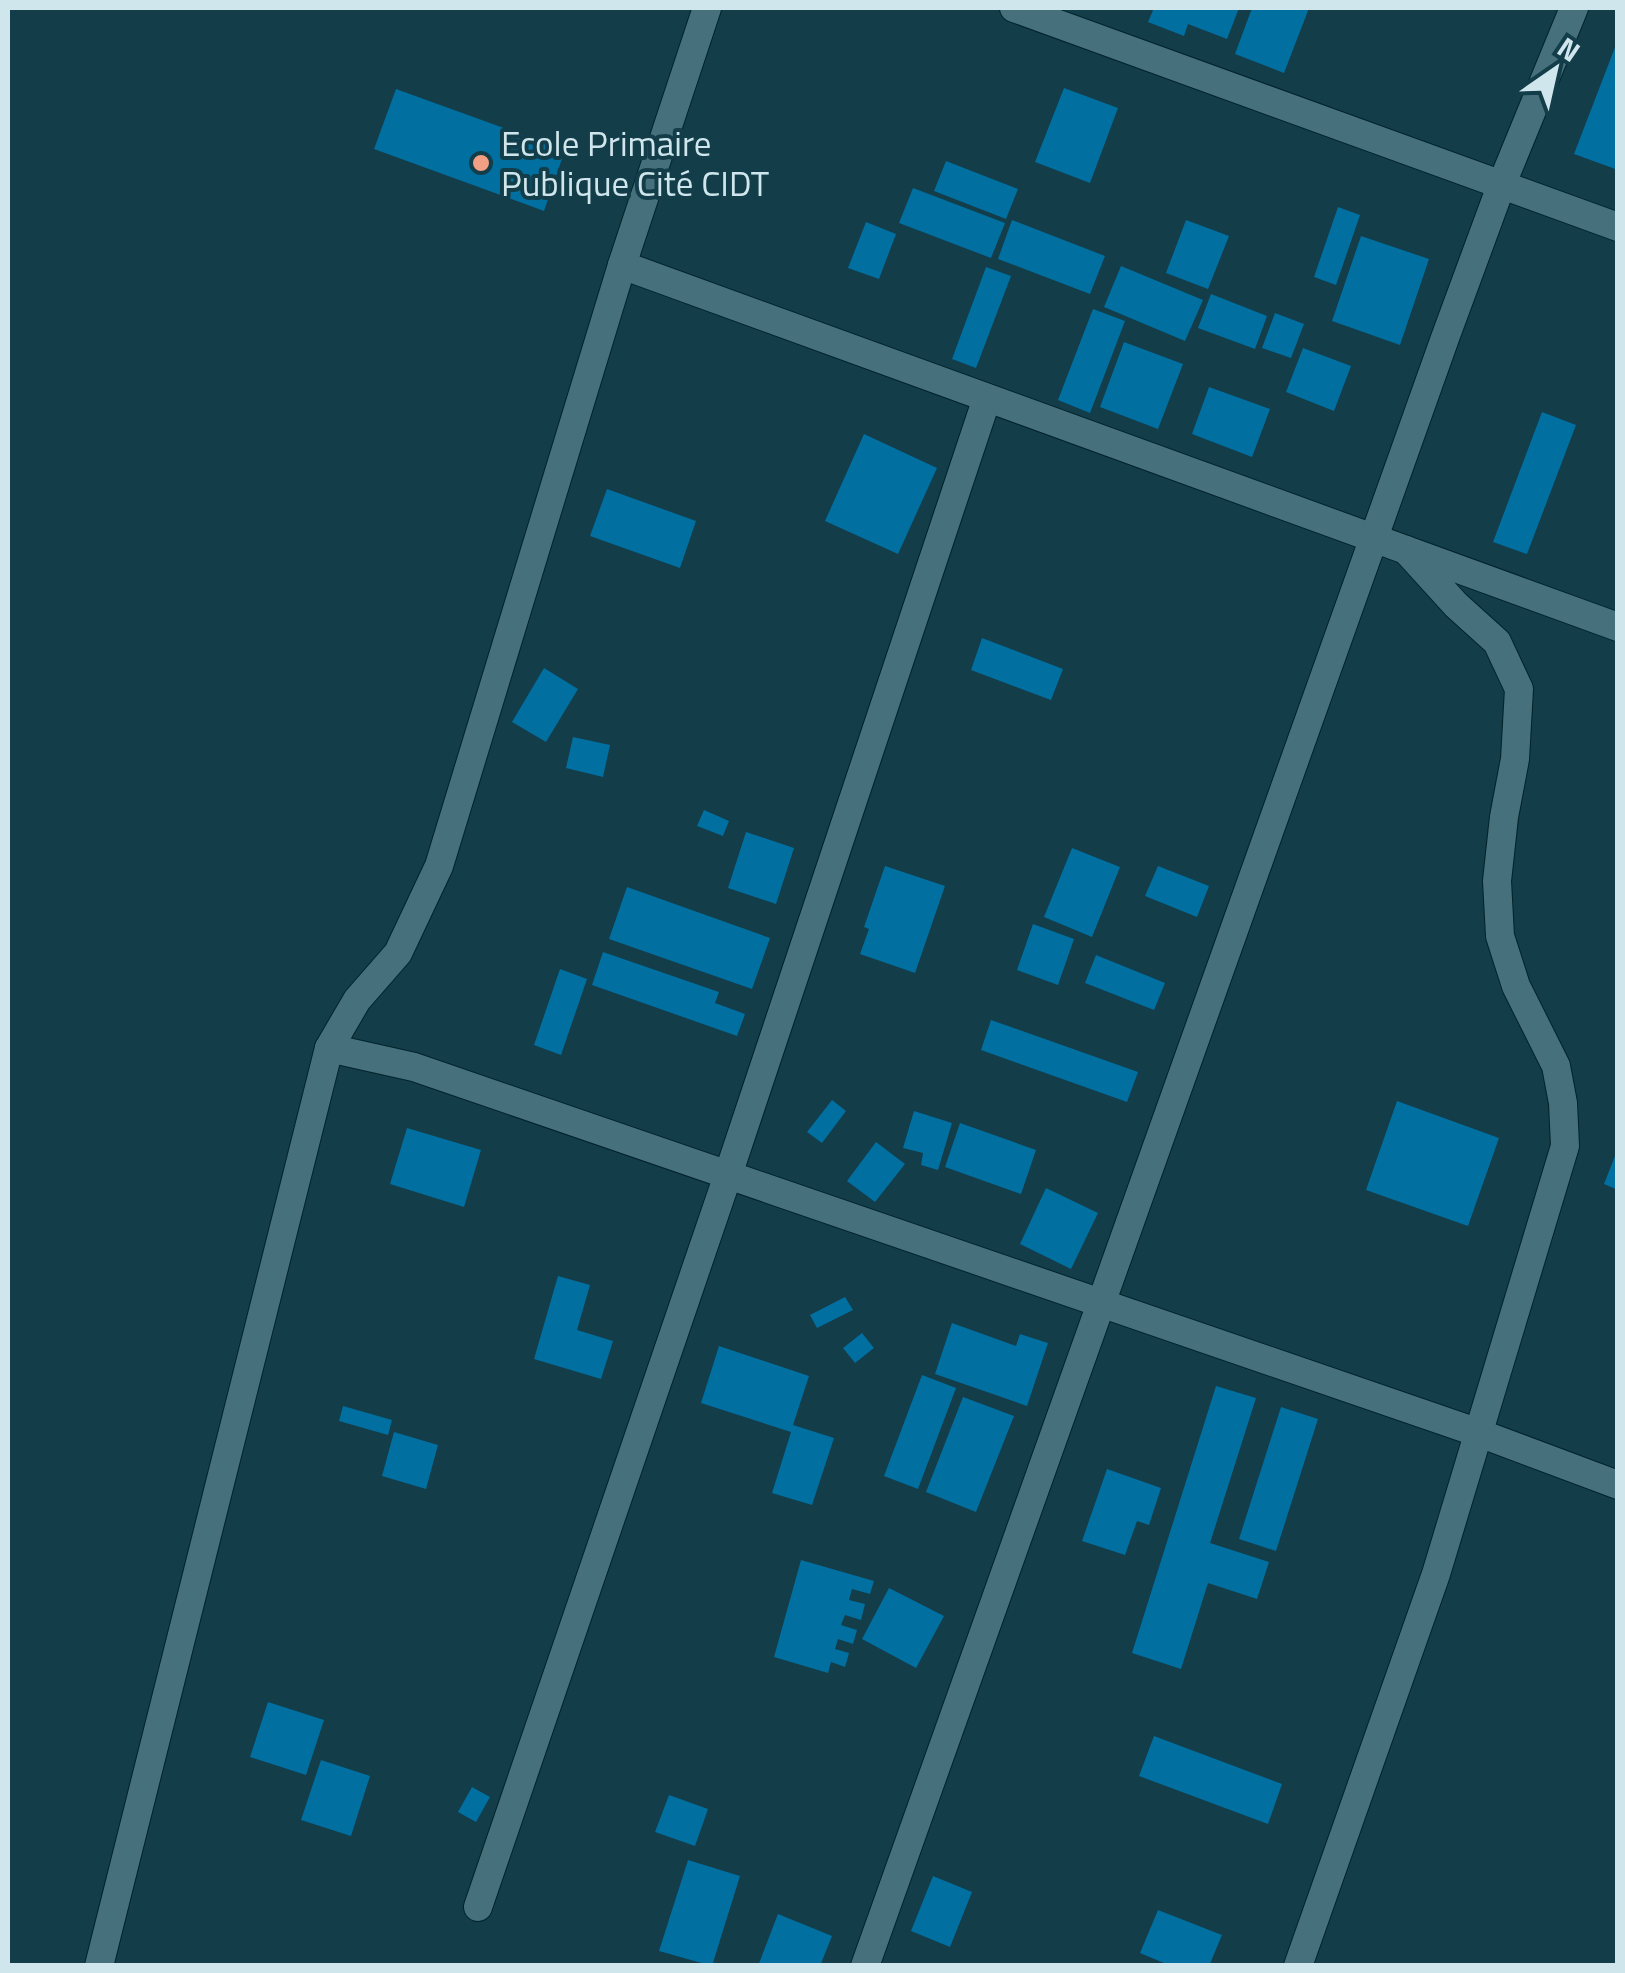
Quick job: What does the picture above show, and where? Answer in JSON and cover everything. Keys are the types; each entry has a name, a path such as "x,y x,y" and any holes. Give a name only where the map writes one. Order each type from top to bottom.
{"street":[{"path":"99,1966 329,1048 356,1000 398,953 439,866 622,265 707,8"},
{"path":"1014,8 1618,227"},
{"path":"865,1966 1502,186 1574,8"},
{"path":"622,265 1618,627"},
{"path":"478,1907 728,1175 986,398"},
{"path":"1298,1966 1436,1574 1566,1146 1564,1103 1556,1066 1516,986 1500,936 1498,881 1515,758 1519,689 1497,642 1406,550"},
{"path":"329,1048 414,1068 1100,1302 1618,1485"}],"building":[{"path":"1154,8 1239,8 1227,39 1188,24 1184,36 1148,22"},
{"path":"1252,8 1309,8 1284,73 1235,54"},
{"path":"1618,42 1618,170 1574,154"},
{"path":"1064,88 1118,108 1090,183 1035,162"},
{"path":"396,89 565,150 544,211 374,149"},
{"path":"946,161 1018,189 1006,219 934,191"},
{"path":"913,188 1005,223 991,258 899,223"},
{"path":"1338,207 1360,215 1336,285 1314,277"},
{"path":"1012,220 1105,256 1090,294 998,259"},
{"path":"1186,220 1229,236 1208,289 1166,273"},
{"path":"866,222 896,234 879,279 848,268"},
{"path":"1361,236 1429,259 1400,345 1332,321"},
{"path":"1121,266 1203,300 1185,341 1104,307"},
{"path":"986,267 1011,276 976,368 952,359"},
{"path":"1211,294 1267,316 1255,349 1198,328"},
{"path":"1093,309 1125,321 1090,413 1058,400"},
{"path":"1275,313 1304,324 1291,358 1262,348"},
{"path":"1124,342 1183,364 1158,429 1100,407"},
{"path":"1303,348 1351,366 1334,411 1286,392"},
{"path":"1209,387 1270,409 1252,457 1192,434"},
{"path":"1542,412 1576,425 1527,554 1493,542"},
{"path":"864,434 937,468 898,554 825,521"},
{"path":"607,489 696,521 680,568 590,536"},
{"path":"982,638 1063,669 1051,700 971,670"},
{"path":"544,668 578,689 546,742 512,722"},
{"path":"573,737 610,745 603,777 566,768"},
{"path":"704,810 729,821 723,836 697,826"},
{"path":"746,832 794,848 776,904 728,888"},
{"path":"1072,848 1120,867 1092,937 1044,917"},
{"path":"885,866 945,886 915,973 860,954 869,929 864,927"},
{"path":"1158,866 1209,886 1197,917 1145,896"},
{"path":"627,887 770,938 752,989 609,939"},
{"path":"1033,924 1074,939 1058,985 1017,970"},
{"path":"603,952 719,992 715,1003 745,1014 737,1036 592,985"},
{"path":"1096,955 1165,983 1154,1010 1085,983"},
{"path":"560,969 587,979 561,1055 534,1045"},
{"path":"991,1020 1138,1072 1127,1102 981,1050"},
{"path":"832,1100 846,1111 822,1143 807,1132"},
{"path":"1397,1101 1499,1138 1468,1226 1366,1190"},
{"path":"914,1111 952,1123 938,1170 921,1165 923,1153 903,1148"},
{"path":"960,1123 1036,1150 1021,1194 945,1167"},
{"path":"407,1128 481,1150 464,1207 390,1184"},
{"path":"876,1142 905,1164 875,1202 847,1181"},
{"path":"1618,1151 1618,1190 1604,1184"},
{"path":"1046,1188 1098,1213 1071,1269 1020,1244"},
{"path":"558,1276 590,1285 577,1330 613,1341 601,1379 534,1359"},
{"path":"845,1297 853,1310 817,1328 810,1315"},
{"path":"952,1323 1016,1346 1020,1334 1048,1343 1027,1406 935,1374"},
{"path":"862,1333 874,1348 855,1363 843,1348"},
{"path":"719,1346 809,1376 793,1425 834,1438 812,1505 772,1493 791,1432 701,1403"},
{"path":"922,1375 956,1388 918,1489 884,1476"},
{"path":"1216,1386 1256,1398 1210,1543 1269,1562 1257,1599 1208,1583 1181,1669 1132,1653"},
{"path":"963,1397 1014,1416 976,1512 926,1492"},
{"path":"343,1406 392,1420 388,1435 339,1421"},
{"path":"1281,1407 1318,1419 1276,1551 1239,1539"},
{"path":"394,1432 438,1445 426,1489 382,1476"},
{"path":"1107,1469 1161,1488 1149,1525 1137,1521 1125,1555 1082,1541"},
{"path":"801,1560 874,1581 870,1594 852,1589 849,1600 865,1604 861,1620 845,1615 841,1625 857,1630 853,1644 838,1639 835,1649 849,1653 845,1667 831,1662 828,1673 774,1657"},
{"path":"889,1588 944,1616 916,1668 862,1639"},
{"path":"268,1702 324,1720 306,1775 250,1757"},
{"path":"1154,1736 1282,1784 1268,1824 1139,1776"},
{"path":"321,1760 370,1776 351,1836 301,1820"},
{"path":"472,1787 490,1797 476,1822 458,1812"},
{"path":"669,1795 708,1809 695,1846 655,1832"},
{"path":"688,1860 740,1876 712,1966 659,1951"},
{"path":"933,1876 972,1892 950,1947 911,1931"},
{"path":"1158,1910 1222,1935 1209,1966 1171,1966 1140,1953"},
{"path":"778,1914 832,1936 820,1966 758,1966"}],"place":[{"name":"Ecole Primaire Publique Cité CIDT","path":"481,163"}]}
